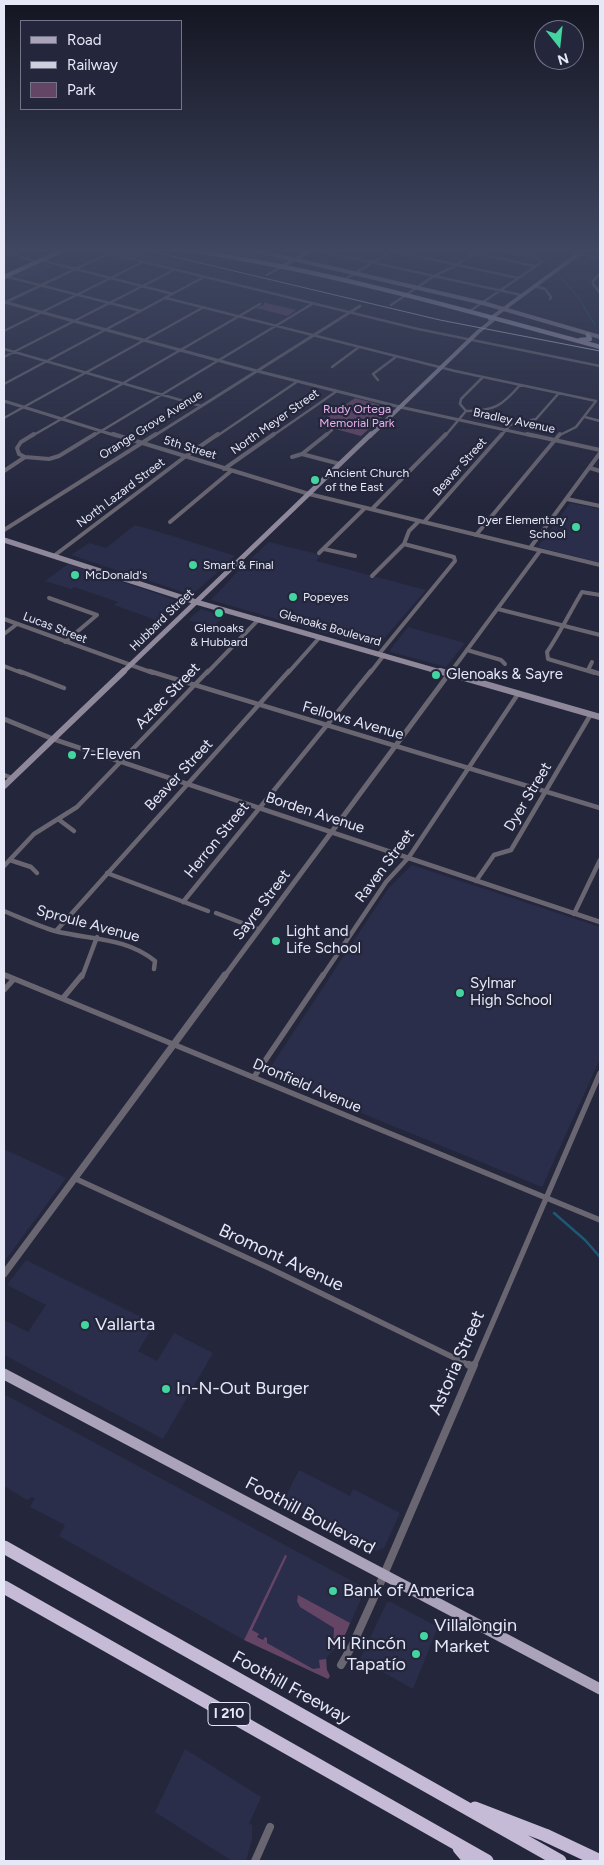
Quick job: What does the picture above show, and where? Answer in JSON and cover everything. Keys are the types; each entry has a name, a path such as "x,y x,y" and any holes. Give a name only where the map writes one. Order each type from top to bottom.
{"highway":[{"name":"Foothill Freeway","path":"4,1547 560,1861"},
{"name":"I 210","path":"4,1587 486,1861"},
{"path":"447,1797 545,1835 600,1861"},
{"path":"454,1842 470,1861"}],"main road":[{"name":"Hubbard Street","path":"4,786 474,337"},
{"path":"564,337 600,342"},
{"path":"578,340 590,339 589,337"},
{"path":"567,338 600,342"},
{"name":"Glenoaks Boulevard","path":"4,536 196,602 600,717"},
{"name":"Glenoaks Boulevard","path":"4,540 55,555"},
{"name":"Foothill Boulevard","path":"4,1374 600,1689"}],"street":[{"path":"4,357 41,337"},
{"path":"4,384 92,337"},
{"name":"Bradley Avenue","path":"133,337 400,407 554,440 600,452"},
{"path":"4,418 149,337"},
{"path":"202,337 21,442 17,448 19,454 25,458 49,459 59,456 255,337"},
{"name":"Orange Grove Avenue","path":"4,530 311,337"},
{"path":"322,337 455,371 596,402 576,427 558,435 476,535"},
{"path":"458,337 600,366"},
{"path":"332,367 359,347"},
{"path":"4,348 201,406"},
{"path":"378,380 373,374 396,356"},
{"path":"483,377 461,399 460,404 466,411 482,411 503,405 520,385"},
{"name":"North Lazard Street","path":"55,555 185,457 298,381"},
{"name":"North Meyer Street","path":"224,469 337,391"},
{"name":"Beaver Street","path":"372,576 404,544 409,531 421,522 510,426 536,419 559,393"},
{"name":"5th Street","path":"4,401 309,494 600,565"},
{"path":"372,509 460,420 466,411"},
{"path":"585,417 600,421"},
{"path":"292,458 302,454 332,430"},
{"path":"530,548 600,452"},
{"path":"302,454 340,464"},
{"path":"4,471 25,458"},
{"path":"590,468 600,471"},
{"name":"North Meyer Street","path":"170,522 231,471"},
{"path":"567,499 600,506"},
{"path":"319,553 364,508"},
{"name":"Herron Street","path":"183,902 326,726 455,561 454,557 404,544"},
{"path":"324,549 355,556"},
{"name":"Sayre Street","path":"4,1274 76,1179 172,1044 225,977 258,929 540,551"},
{"path":"600,595 582,592 562,625 560,635 547,652 548,659 600,674"},
{"path":"50,598 97,615 65,642"},
{"path":"498,609 600,636"},
{"name":"Lucas Street","path":"4,619 99,655"},
{"name":"Aztec Street","path":"4,866 34,834 78,807 259,619"},
{"path":"4,634 17,624"},
{"name":"Beaver Street","path":"56,931 320,637"},
{"path":"467,650 501,660 505,664"},
{"name":"Fellows Avenue","path":"99,655 260,706 600,808"},
{"path":"588,670 592,662"},
{"path":"4,666 64,688"},
{"name":"Raven Street","path":"254,1077 386,882 409,857 518,694"},
{"name":"Dyer Street","path":"476,881 494,855 511,850 591,714"},
{"name":"Borden Avenue","path":"4,718 53,739 600,922"},
{"path":"4,775 12,778"},
{"path":"58,819 74,831"},
{"path":"10,860 31,867 37,872"},
{"path":"574,914 600,860"},
{"path":"107,873 208,911"},
{"name":"Sproule Avenue","path":"4,911 56,931 113,940 148,954 155,961 154,969"},
{"path":"216,913 258,929"},
{"path":"63,998 81,979 97,937"},
{"name":"Dronfield Avenue","path":"4,975 600,1220"},
{"path":"4,990 14,979"},
{"name":"Astoria Street","path":"341,1665 352,1646 384,1576 473,1367 548,1199 600,1073"},
{"name":"Bromont Avenue","path":"76,1179 269,1268 473,1367"},
{"path":"255,1861 270,1827"}],"shaded area":[{"name":"Dyer Elementary School","path":"570,503 600,509 600,563 538,547"},
{"path":"135,525 235,556 192,595 71,555 89,543 106,548"},
{"path":"269,542 321,555 316,561 426,590 376,648 211,600"},
{"path":"68,564 185,604 164,623 114,605 118,602 74,587 71,589 45,581"},
{"path":"201,609 225,616 213,627 188,620"},
{"path":"408,627 465,643 446,667 391,652 390,650"},
{"name":"Sylmar High School","path":"412,865 600,927 600,1059 542,1187 266,1074 388,889"},
{"path":"4,1149 66,1178 4,1262"},
{"path":"26,1260 155,1324 138,1351 157,1361 174,1333 213,1353 163,1439 4,1355 4,1320 28,1332 46,1305 7,1285"},
{"path":"4,1394 361,1586 363,1594 343,1640 327,1657 326,1668 330,1676 328,1679 244,1640 59,1536 65,1525 30,1507 35,1498 32,1497 27,1500 4,1486"},
{"path":"299,1470 350,1496 353,1489 400,1513 384,1548 376,1551 283,1502"},
{"path":"387,1602 391,1602 438,1627 413,1689 360,1659"},
{"path":"185,1749 261,1797 249,1824 252,1825 252,1839 246,1861 232,1861 155,1812"}],"green space":[{"name":"Rudy Ortega Memorial Park","path":"355,398 392,408 361,436 317,424"},
{"path":"285,1555 287,1556 252,1630 259,1634 257,1637 263,1640 265,1637 267,1638 267,1643 313,1669 320,1668 319,1660 326,1659 327,1670 330,1676 328,1679 244,1640"},
{"path":"298,1595 350,1623 346,1634 333,1649 334,1628 300,1607 297,1601"}],"waterway":[{"path":"554,1213 585,1240 600,1257"}],"railway":[{"path":"528,337 600,351"}],"place":[{"name":"Ancient Church of the East","path":"315,480"},
{"name":"Dyer Elementary School","path":"576,527"},
{"name":"Smart & Final","path":"193,565"},
{"name":"McDonald's","path":"75,575"},
{"name":"Popeyes","path":"293,597"},
{"name":"Glenoaks & Hubbard","path":"219,613"},
{"name":"Glenoaks & Sayre","path":"436,675"},
{"name":"7-Eleven","path":"72,755"},
{"name":"Light and Life School","path":"276,941"},
{"name":"Sylmar High School","path":"460,993"},
{"name":"Vallarta","path":"85,1325"},
{"name":"In-N-Out Burger","path":"166,1389"},
{"name":"Bank of America","path":"333,1591"},
{"name":"Villalongin Market","path":"424,1636"},
{"name":"Mi Rincón Tapatío","path":"416,1654"}]}
